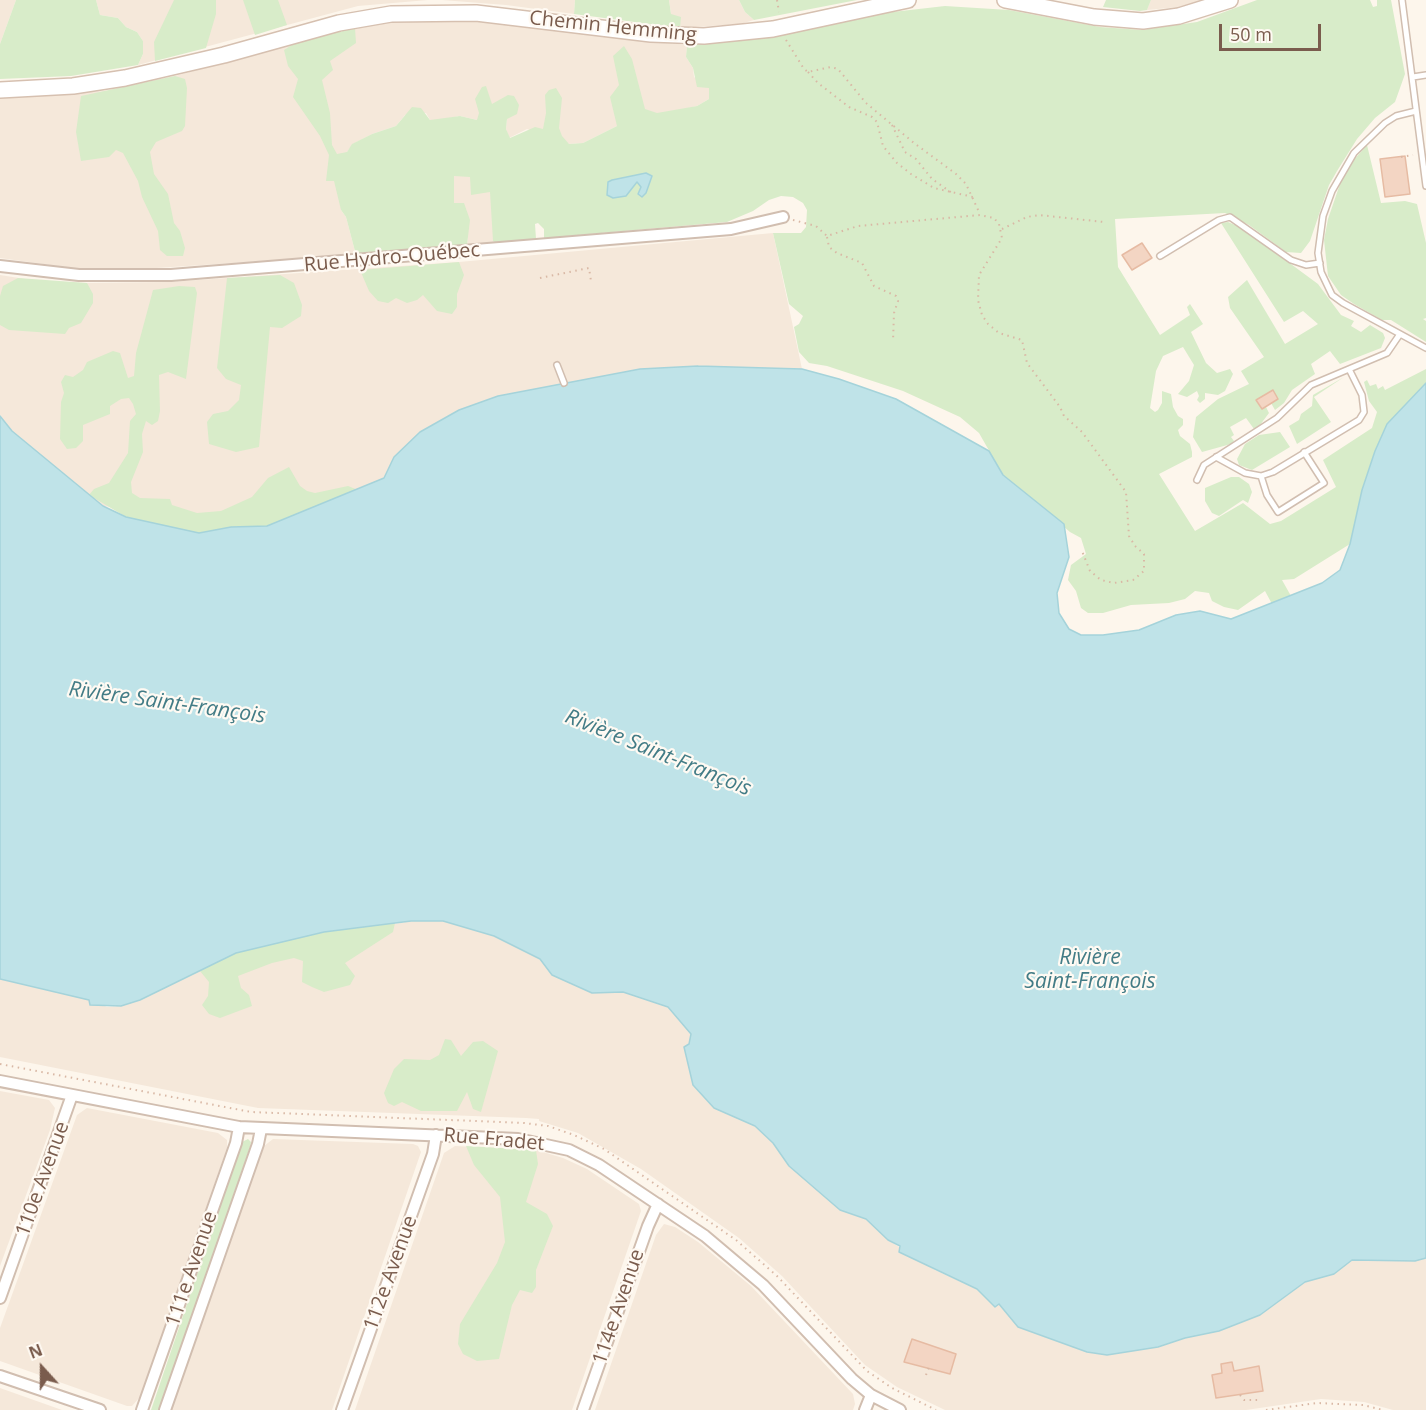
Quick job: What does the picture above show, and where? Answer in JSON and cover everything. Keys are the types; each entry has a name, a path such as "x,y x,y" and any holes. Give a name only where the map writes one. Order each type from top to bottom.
{"street":[{"name":"Chemin Hemming","path":"0,90 73,87 125,78 224,55 339,23 410,12 490,14 676,36 737,34 908,0"},
{"path":"1005,0 1094,17 1143,21 1179,16 1230,0"},
{"name":"Rue Hydro-Québec","path":"0,266 79,275 171,275 732,229 783,217"},
{"name":"Rue Fradet","path":"0,1081 239,1127 526,1139 558,1146 599,1166 705,1236 746,1270 852,1379 872,1395 900,1410"},
{"name":"110e Avenue","path":"0,1298 72,1095"},
{"name":"111e Avenue","path":"142,1410 236,1143 239,1127"},
{"name":"111e Avenue","path":"165,1410 258,1144 261,1129"},
{"name":"112e Avenue","path":"342,1410 433,1154 436,1135"},
{"name":"114e Avenue","path":"583,1410 648,1226 658,1204"},
{"path":"0,1376 100,1410"},
{"path":"865,1410 872,1395"}],"lane":[{"path":"1402,0 1426,186"},
{"path":"1413,77 1426,75"},
{"path":"1416,111 1396,116 1385,123 1354,153 1342,171 1323,216 1318,244 1326,285 1332,295 1426,348"},
{"path":"1160,256 1219,220 1230,217 1291,260 1306,266 1320,263"},
{"path":"1197,480 1204,465 1277,418 1311,385 1387,353 1400,334"},
{"path":"557,364 564,383"},
{"path":"1216,457 1245,473 1261,476 1363,416 1362,395 1349,369"},
{"path":"1261,476 1267,495 1278,512 1324,483 1304,452"}],"path":[{"path":"780,27 798,64 849,107 872,117 877,122 884,146 897,163 934,188 973,198"},
{"path":"808,72 831,67 838,69 866,103 956,174 973,198 980,215"},
{"path":"891,123 905,152 916,159 932,179 955,194"},
{"path":"827,236 858,226 980,215 994,218 1001,230 999,246 983,266 977,284 982,315 988,324 999,333 1022,340 1027,363 1064,416 1082,432 1126,492 1129,536 1144,554 1144,572 1133,580 1114,582 1101,580 1090,572 1084,561 1083,551"},
{"path":"1001,230 1027,217 1039,215 1104,222"},
{"path":"783,217 816,226 827,236 829,247 837,253 862,263 874,286 896,296 898,302 894,313 892,341"},
{"path":"540,278 589,268 591,281"},
{"name":"Rue Fradet","path":"0,1064 254,1113 542,1125"},
{"path":"927,1375 929,1367"},
{"path":"1240,1395 1244,1400 1259,1400"},
{"path":"1266,1410 1317,1403 1363,1405 1383,1410"}],"shaded area":[{"path":"0,0 16,0 0,44"},
{"path":"96,0 428,0 358,6 138,65 143,54 143,41 137,32 126,27 118,18 100,15"},
{"path":"442,0 575,0 574,14"},
{"path":"669,0 739,0 745,12 754,20 740,24 680,28 671,14"},
{"path":"1151,0 1205,0 1179,7 1147,10"},
{"path":"464,20 687,45 686,57 693,68 694,77 709,87 709,99 697,106 617,126 583,143 569,144 527,129 509,138 506,129 507,119 477,120 460,116 430,120 426,113 405,115 396,126 372,134 353,144 347,152 341,210 346,217 356,255 141,269 72,268 0,258 0,97 104,91 175,76 331,33 399,21"},
{"path":"494,173 496,243 467,245 468,234 454,203 453,176"},
{"path":"773,233 802,369 698,366 640,369 498,396 459,410 394,457 384,478 267,526 103,506 12,431 0,416 0,275 38,281 169,282 459,262"},
{"path":"411,921 443,921 494,936 540,959 552,975 592,993 623,992 668,1007 691,1034 689,1044 714,1108 755,1126 773,1143 789,1166 840,1210 866,1219 888,1240 935,1270 977,1289 995,1307 999,1304 1107,1355 1158,1347 1185,1338 1219,1331 1260,1315 1305,1282 1334,1274 1352,1259 1415,1261 1426,1258 1426,1410 1393,1410 1364,1402 1321,1399 1246,1410 945,1410 897,1387 865,1365 782,1276 739,1238 641,1169 578,1133 539,1121 539,1119 258,1108 0,1057 0,979 89,1000 107,1007 121,1006 140,1000 236,953"},
{"path":"0,1091 49,1100 55,1108 50,1130 0,1266"},
{"path":"87,1108 218,1133 227,1140 227,1148 140,1397 132,1406 0,1361 0,1328 77,1115"},
{"path":"273,1139 413,1144 418,1146 421,1152 332,1410 171,1410 264,1146"},
{"path":"455,1146 536,1150 563,1158 587,1169 639,1204 641,1211 572,1410 355,1410 444,1153"},
{"path":"664,1224 675,1227 698,1242 751,1286 853,1394 855,1404 853,1410 595,1410 656,1235"},
{"path":"0,1388 62,1410 0,1410"}],"green space":[{"path":"16,0 96,0 100,15 118,18 126,27 137,32 143,41 143,54 138,65 71,76 0,79 0,44"},
{"path":"174,0 216,0 216,14 206,48 155,61 154,42"},
{"path":"243,0 278,0 287,25 255,35"},
{"path":"575,0 669,0 671,14 681,17 680,28 574,14"},
{"path":"739,0 857,0 754,20 745,12"},
{"path":"1106,0 1151,0 1147,10 1140,11 1103,7"},
{"path":"1257,0 1370,0 1373,7 1377,6 1377,0 1391,0 1405,74 1395,102 1375,118 1357,139 1337,171 1329,185 1310,241 1301,253 1286,252 1249,225 1225,213 1115,219 1118,267 1160,335 1190,315 1187,307 1190,304 1203,324 1191,332 1206,363 1217,373 1230,369 1233,374 1225,391 1218,395 1205,393 1205,399 1200,403 1197,400 1199,396 1197,391 1187,397 1178,394 1189,381 1194,365 1183,347 1163,356 1156,371 1150,408 1155,412 1158,410 1162,403 1162,391 1171,394 1173,407 1178,416 1183,419 1183,425 1178,430 1180,436 1190,444 1192,457 1159,474 1195,531 1243,503 1270,524 1281,521 1336,487 1323,460 1372,428 1377,412 1369,401 1364,382 1367,380 1370,386 1376,384 1378,389 1383,386 1385,390 1426,369 1426,383 1387,424 1362,490 1350,544 1294,579 1282,580 1291,596 1272,604 1265,591 1238,610 1212,601 1209,593 1195,591 1185,599 1169,603 1131,605 1103,613 1088,613 1081,608 1076,591 1068,580 1071,565 1086,554 1081,538 1070,532 1003,475 979,433 960,417 903,391 827,366 809,363 799,352 794,327 799,324 803,316 789,304 773,233 801,233 806,227 807,210 803,203 793,197 781,196 769,200 753,211 727,222 544,238 544,229 538,223 535,224 536,239 496,243 493,241 490,192 471,195 470,177 454,176 454,203 464,203 470,220 467,245 356,255 334,181 326,181 329,155 320,136 293,97 298,79 288,66 284,50 295,43 355,28 356,43 330,61 333,70 322,80 330,113 332,145 337,154 347,152 352,144 372,134 396,126 412,107 421,108 430,120 460,116 477,120 479,113 475,99 482,87 486,86 492,104 508,95 514,96 519,105 517,114 507,119 506,129 510,138 535,127 543,129 546,113 545,95 549,90 556,88 562,98 559,128 569,144 583,143 617,126 610,97 619,85 613,56 624,46 632,59 645,109 657,113 697,106 709,99 709,88 697,87 693,68 686,57 687,45 776,37 875,14 945,6 1009,10 1100,27 1142,30 1197,22"},
{"path":"175,76 185,79 187,88 185,126 182,131 156,142 150,152 154,174 168,194 174,223 180,231 185,248 183,256 167,256 160,250 158,231 142,197 138,181 123,153 116,150 109,157 81,161 76,132 81,96"},
{"path":"1367,145 1381,203 1405,201 1417,204 1426,243 1426,318 1423,319 1426,321 1426,342 1391,320 1382,320 1354,304 1341,295 1328,276 1324,240 1328,219 1341,181 1351,163"},
{"path":"1228,222 1242,228 1318,284 1341,315 1354,321 1351,326 1361,332 1370,325 1383,333 1385,338 1381,348 1340,364 1330,351 1311,364 1315,374 1292,390 1284,403 1275,410 1271,403 1278,399 1273,391 1257,401 1262,409 1266,407 1269,413 1260,425 1254,429 1246,418 1230,427 1234,435 1231,437 1234,441 1231,444 1202,452 1193,437 1196,417 1218,399 1249,384 1241,371 1264,357 1230,308 1228,297 1247,280 1285,344 1318,324 1303,311 1284,322 1221,223"},
{"path":"459,262 464,275 457,294 457,307 452,314 437,311 423,295 407,303 396,298 388,303 378,301 369,291 360,270"},
{"path":"280,275 294,283 302,305 301,316 282,328 270,327 259,447 236,452 209,444 207,422 213,414 228,411 239,400 241,385 226,379 217,368 227,278"},
{"path":"18,278 87,283 93,294 93,303 81,323 69,328 65,334 9,330 0,325 0,296 3,286"},
{"path":"179,286 195,287 197,293 186,379 168,372 159,375 158,421 152,425 146,421 142,434 143,452 131,482 132,493 140,498 170,499 172,505 197,513 221,511 252,497 268,478 289,467 300,486 307,491 315,493 348,486 358,490 267,526 231,527 199,533 126,517 89,495 94,489 109,483 128,453 130,421 136,414 129,398 121,399 110,406 110,414 83,425 83,441 76,448 67,449 60,439 61,402 64,393 61,382 65,375 73,377 83,370 87,362 113,351 120,353 128,378 134,376 136,353 153,290"},
{"path":"1344,377 1314,397 1331,422 1297,444 1289,426 1299,420 1301,414 1312,406 1313,395"},
{"path":"1280,432 1290,447 1252,470 1239,465 1237,459 1245,444 1259,435"},
{"path":"1231,477 1239,477 1249,484 1252,492 1248,503 1243,500 1219,516 1212,513 1205,501 1205,488"},
{"path":"395,923 393,932 345,963 355,976 350,985 324,992 312,987 302,982 303,961 294,958 272,963 238,976 241,988 249,995 252,1006 220,1018 209,1014 202,1005 208,996 209,982 200,971 236,953 324,932"},
{"path":"445,1039 451,1040 461,1056 473,1042 483,1041 498,1051 481,1112 473,1109 467,1092 457,1111 421,1111 402,1102 394,1106 388,1103 384,1093 394,1069 404,1059 430,1060 439,1055"},
{"path":"248,1139 251,1142 250,1147 159,1410 151,1410 242,1142"},
{"path":"466,1146 536,1150 538,1164 526,1202 547,1214 553,1226 536,1270 536,1287 532,1293 520,1290 512,1305 499,1359 477,1361 463,1354 458,1344 460,1324 497,1263 505,1242 500,1197 474,1165"}],"water":[{"path":"646,173 652,176 646,193 642,197 638,194 641,187 637,182 626,196 613,198 607,195 608,182"},
{"name":"Rivière Saint-François","path":"698,366 802,369 839,379 896,399 989,451 1003,475 1064,524 1069,557 1057,593 1059,613 1069,629 1081,635 1103,635 1139,630 1176,615 1200,611 1231,619 1322,583 1340,570 1350,544 1362,490 1387,424 1426,383 1426,1258 1415,1261 1352,1260 1334,1274 1305,1282 1260,1315 1219,1331 1185,1338 1158,1347 1107,1355 1087,1352 1018,1327 999,1304 995,1307 977,1289 899,1252 900,1246 888,1240 866,1219 840,1210 789,1166 773,1143 755,1126 714,1108 693,1085 684,1047 689,1044 691,1034 668,1007 623,992 592,993 552,975 540,959 494,936 443,921 411,921 324,932 236,953 140,1000 121,1006 90,1005 89,1000 0,979 0,416 12,431 103,506 126,517 199,533 231,527 267,526 384,478 394,457 420,432 459,410 498,396 640,369"}],"building":[{"path":"1405,156 1410,194 1385,197 1380,159"},
{"path":"1142,243 1152,258 1132,270 1122,255"},
{"path":"1273,390 1278,399 1262,409 1256,400"},
{"path":"912,1339 956,1354 950,1374 904,1362"},
{"path":"1232,1362 1234,1371 1259,1366 1263,1391 1216,1398 1212,1375 1222,1373 1221,1364"}]}
